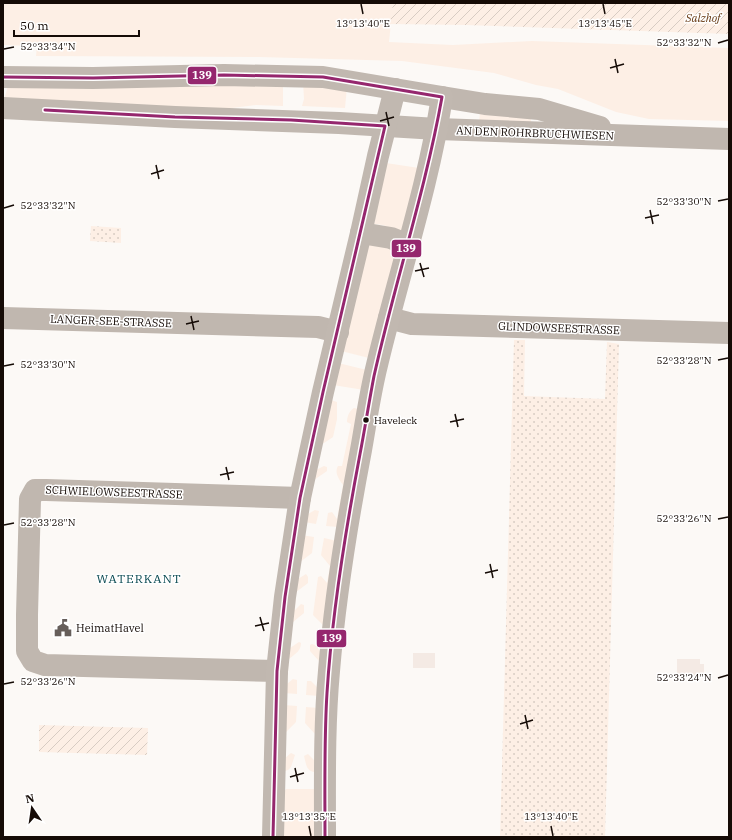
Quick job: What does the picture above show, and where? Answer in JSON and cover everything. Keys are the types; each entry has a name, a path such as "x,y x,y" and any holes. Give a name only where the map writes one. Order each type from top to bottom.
{"main road":[{"path":"3,77 92,78 195,75 293,76 323,78 442,97 438,129 376,366 345,535 336,603 327,702 325,837"},
{"path":"273,837 277,671 285,597 300,498 323,392 395,89"},
{"path":"3,108 175,117 291,120 438,129"},
{"path":"362,233 391,238 408,245"}],"street":[{"name":"AN DEN ROHRBRUCHWIESEN","path":"442,97 485,104 539,109 633,136"},
{"name":"AN DEN ROHRBRUCHWIESEN","path":"438,129 729,138"},
{"name":"LANGER-SEE-STRASSE","path":"3,318 318,327 338,332"},
{"name":"GLINDOWSEESTRASSE","path":"389,318 412,324 729,333"},
{"name":"SCHWIELOWSEESTRASSE","path":"277,671 45,665 32,661 27,651 30,499 35,490 300,498"}],"shaded area":[{"path":"413,653 435,653 435,668 413,668"},
{"path":"677,659 700,659 700,664 704,664 704,676 677,676"}],"green space":[{"path":"3,3 393,3 389,42 453,45 532,41 729,48 729,121 649,119 616,112 558,89 536,85 494,73 402,61 259,57 36,56 37,46 3,45"},
{"name":"Salzhof","path":"393,3 729,3 729,34 465,25 390,24"},
{"path":"9,82 283,86 283,106 256,105 224,109 4,100"},
{"path":"303,82 347,87 345,108 302,106 304,99"},
{"path":"480,112 531,117 531,123 479,123"},
{"path":"386,163 419,168 402,231 383,225 374,224"},
{"path":"91,226 121,228 121,243 90,241"},
{"path":"366,244 389,247 396,253 369,358 341,351"},
{"path":"514,340 525,340 524,396 605,399 607,342 619,344 605,837 500,837"},
{"path":"338,363 367,370 364,390 333,385"},
{"path":"331,400 337,402 337,419 333,437 321,445"},
{"path":"354,408 359,409 338,527 326,526 328,513 332,512 337,519 343,485 338,476 337,469 338,466 342,466 351,424 347,422 347,418"},
{"path":"321,447 316,470 324,466 327,467 327,471 314,480 308,514 315,510 319,511 316,524 304,522"},
{"path":"301,535 314,537 312,553 300,562 298,579 306,574 308,577 308,583 296,592 295,610 301,604 304,605 304,613 293,622 290,648 299,642 301,643 301,646 299,650 289,659 287,684 293,679 297,680 297,694 284,693"},
{"path":"324,538 337,541 319,696 306,695 307,681 311,681 317,687 319,661 310,651 310,645 315,645 320,651 323,625 313,615 318,577 321,576 327,583 330,566 321,555"},
{"path":"284,705 297,706 296,722 285,733 285,744"},
{"path":"306,707 319,708 314,772 309,770 304,756 308,754 314,760 315,734 305,723"},
{"path":"39,725 148,728 147,755 39,752"},
{"path":"291,753 295,755 291,767 285,771 285,758"},
{"path":"286,789 316,789 317,837 281,837 281,795"}],"transit line":[{"name":"139","path":"3,77 93,78 224,75 323,77 442,97 419,202 374,376 344,543 332,633 327,693 325,747 325,837"},
{"name":"139","path":"45,110 175,117 291,120 385,126 300,498 285,597 277,671 273,837"}],"place":[{"name":"Haveleck","path":"366,420"},
{"name":"HeimatHavel","path":"63,628"}],"district":[{"name":"WATERKANT","path":"139,579"}]}
